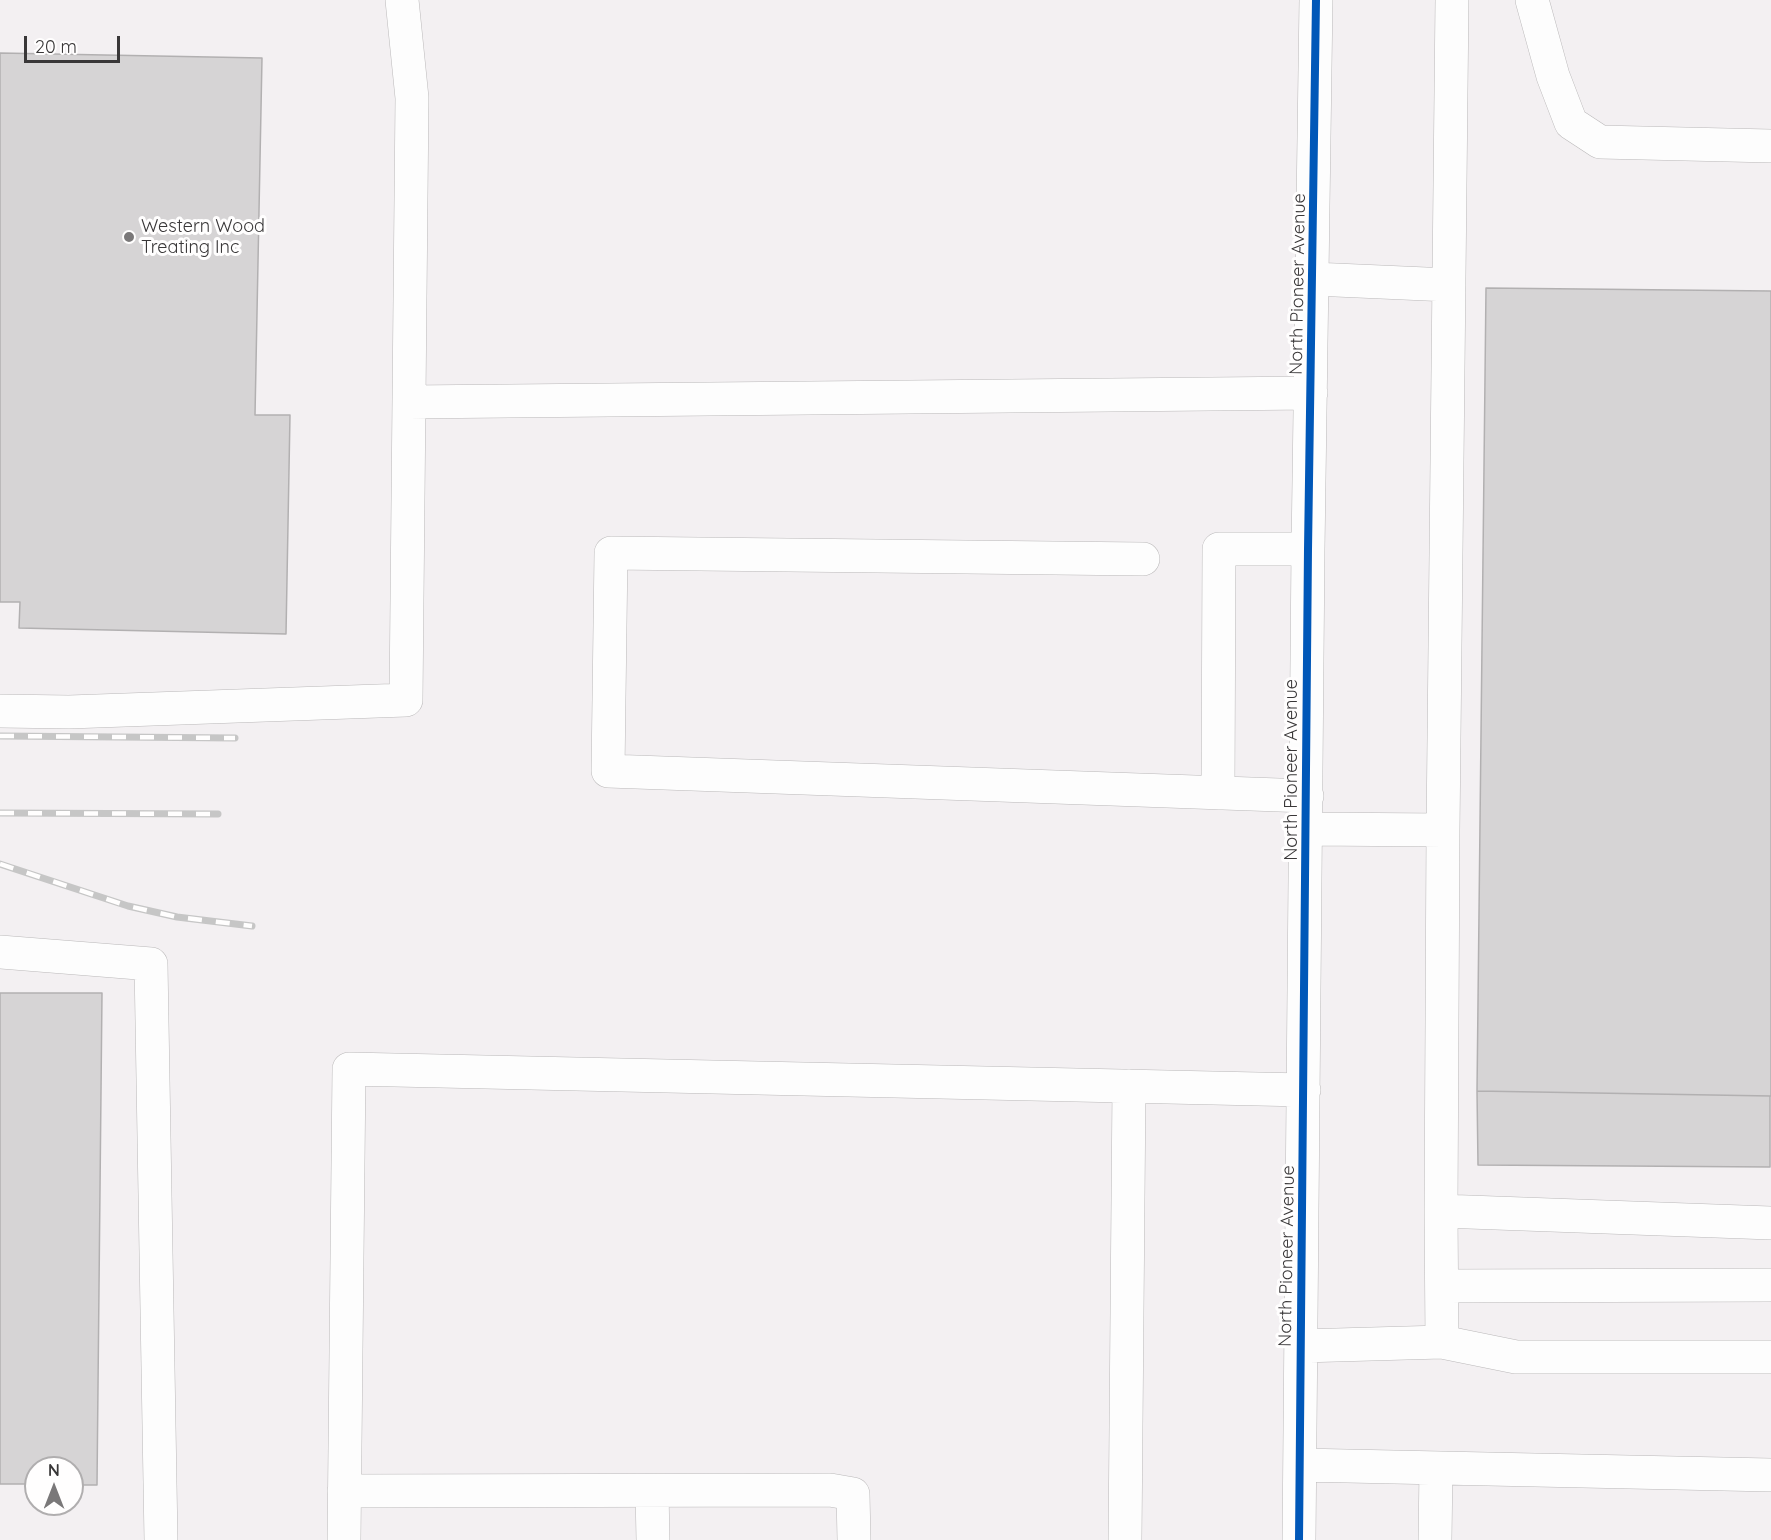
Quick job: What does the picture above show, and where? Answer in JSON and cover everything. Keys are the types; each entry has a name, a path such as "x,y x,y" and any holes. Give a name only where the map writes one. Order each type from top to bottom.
{"street":[{"path":"0,711 69,712 406,700 412,98 402,0"},
{"name":"North Pioneer Avenue","path":"1299,1540 1308,549 1316,0"},
{"path":"1442,1342 1443,830 1452,0"},
{"path":"1532,0 1553,76 1571,123 1600,142 1771,146"},
{"path":"1313,279 1449,285"},
{"path":"409,402 1311,393"},
{"path":"1218,793 1219,549 1308,549"},
{"path":"1143,559 611,553 608,771 1307,796"},
{"path":"1307,829 1443,830"},
{"path":"0,952 151,964 161,1540"},
{"path":"344,1540 349,1069 1304,1090"},
{"path":"1125,1540 1129,1086"},
{"path":"1441,1211 1771,1223"},
{"path":"1442,1286 1771,1285"},
{"path":"1301,1346 1442,1342 1516,1357 1771,1357"},
{"path":"1300,1465 1771,1475"},
{"path":"1436,1468 1436,1540"},
{"path":"344,1491 830,1490 853,1494 854,1540"},
{"path":"652,1491 653,1540"}],"building":[{"name":"Western Wood Treating Inc","path":"0,53 262,58 255,415 290,415 286,634 19,628 20,602 0,602"},
{"path":"1486,288 1771,291 1771,1096 1477,1091"},
{"path":"0,993 102,993 97,1485 84,1485 84,1456 24,1456 24,1484 0,1484"},
{"path":"1477,1091 1770,1096 1770,1167 1478,1165"}],"railway":[{"path":"0,736 235,738"},
{"path":"0,813 218,814"},
{"path":"0,864 128,906 177,917 252,926"}],"cycle path":[{"path":"1299,1540 1308,549 1316,0"}],"place":[{"name":"Western Wood Treating Inc","path":"129,237"}]}
